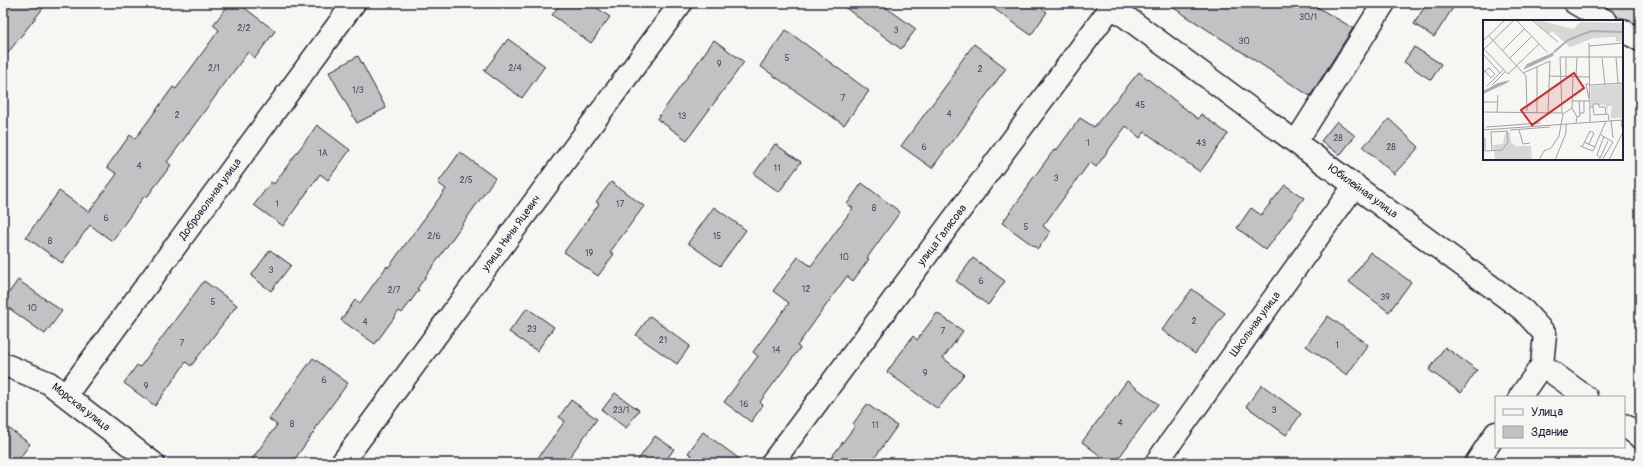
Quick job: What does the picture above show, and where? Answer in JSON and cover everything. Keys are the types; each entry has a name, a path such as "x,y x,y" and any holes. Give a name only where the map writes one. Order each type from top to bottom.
{"street":[{"name":"Добровольная улица","path":"66,396 354,3"},
{"name":"улица Нины Яцевич","path":"342,463 681,3"},
{"path":"1296,142 1384,3"},
{"path":"1575,3 1604,20"},
{"name":"Юбилейная улица","path":"1110,5 1523,310 1545,334 1542,364"},
{"name":"улица Галясова","path":"772,463 1110,5"},
{"path":"1623,31 1640,40"},
{"name":"Школьная улица","path":"1156,463 1355,185"},
{"name":"Морская улица","path":"3,364 49,383 153,463"},
{"path":"1521,396 1542,364 1585,396"},
{"path":"1625,426 1640,437"},
{"path":"1476,463 1495,434"}],"shaded area":[{"path":"1595,3 1640,3 1640,29"}],"building":[{"path":"3,3 47,3 3,59"},
{"path":"230,3 238,3 275,31 255,58 248,52 167,162 171,165 147,197 145,195 112,241 90,225 62,263 26,237 59,191 89,212 117,174 107,167 130,135 135,139 173,87 176,89 219,30 213,25"},
{"path":"561,3 590,3 610,17 591,43 552,15"},
{"path":"839,3 880,3 916,29 901,49"},
{"path":"986,3 1034,3 1047,12 1031,35"},
{"path":"1166,3 1310,3 1353,28 1310,96"},
{"path":"1427,3 1456,3 1434,37 1414,24"},
{"path":"786,30 869,91 844,125 760,66"},
{"path":"508,39 545,66 522,98 484,71"},
{"path":"714,40 744,62 687,140 657,119"},
{"path":"974,44 1006,68 932,168 901,146 956,72 954,71"},
{"path":"1414,47 1441,64 1431,80 1404,62"},
{"path":"358,56 386,108 357,123 329,72"},
{"path":"1139,72 1198,119 1201,114 1228,134 1200,172 1145,132 1140,138 1126,126 1096,167 1090,162 1043,226 1050,232 1038,249 1002,223 1054,150 1056,151 1080,118 1094,127"},
{"path":"1389,119 1419,147 1394,174 1363,147"},
{"path":"1337,121 1355,136 1340,155 1321,141"},
{"path":"317,125 350,150 328,180 320,174 283,226 254,205 271,182 274,184"},
{"path":"775,144 801,162 779,192 754,174"},
{"path":"460,152 495,178 417,289 419,290 402,313 399,311 375,344 341,320 355,300 360,303 387,266 388,268 446,189 438,183"},
{"path":"611,182 644,206 610,252 614,254 598,276 564,252 599,204 596,202"},
{"path":"862,183 900,212 867,258 869,259 853,281 847,276 797,346 800,348 760,402 763,405 751,422 724,402 758,356 753,352 789,303 773,291 798,257 811,266 853,208 847,204"},
{"path":"1285,185 1304,198 1266,250 1237,228 1251,208 1261,215"},
{"path":"714,207 746,230 720,266 688,243"},
{"path":"270,250 291,265 271,291 251,276"},
{"path":"1370,252 1411,282 1389,312 1349,282"},
{"path":"973,258 1005,281 988,305 956,281"},
{"path":"18,280 62,311 45,334 3,304 3,301"},
{"path":"204,281 237,305 191,366 186,362 155,406 124,383 137,365 140,367"},
{"path":"1192,289 1225,313 1195,354 1162,330"},
{"path":"527,308 554,327 537,351 509,332"},
{"path":"937,313 963,331 943,358 964,374 938,409 887,372 913,336 917,340"},
{"path":"650,316 690,346 677,364 636,335"},
{"path":"1328,316 1368,345 1347,375 1306,346"},
{"path":"1445,347 1477,370 1461,393 1429,370"},
{"path":"313,358 348,383 315,428 316,429 292,463 249,463 277,425 269,419"},
{"path":"1127,381 1158,404 1115,463 1110,463 1082,442"},
{"path":"1262,385 1301,414 1286,435 1246,406"},
{"path":"615,393 639,410 626,428 602,410"},
{"path":"571,400 597,419 565,463 534,463 565,421 559,417"},
{"path":"867,404 897,426 871,463 827,463 855,426 853,424"},
{"path":"3,424 30,444 16,463 10,463 3,458"},
{"path":"703,432 745,463 702,463 688,453"},
{"path":"655,436 674,449 664,463 636,463"}]}
